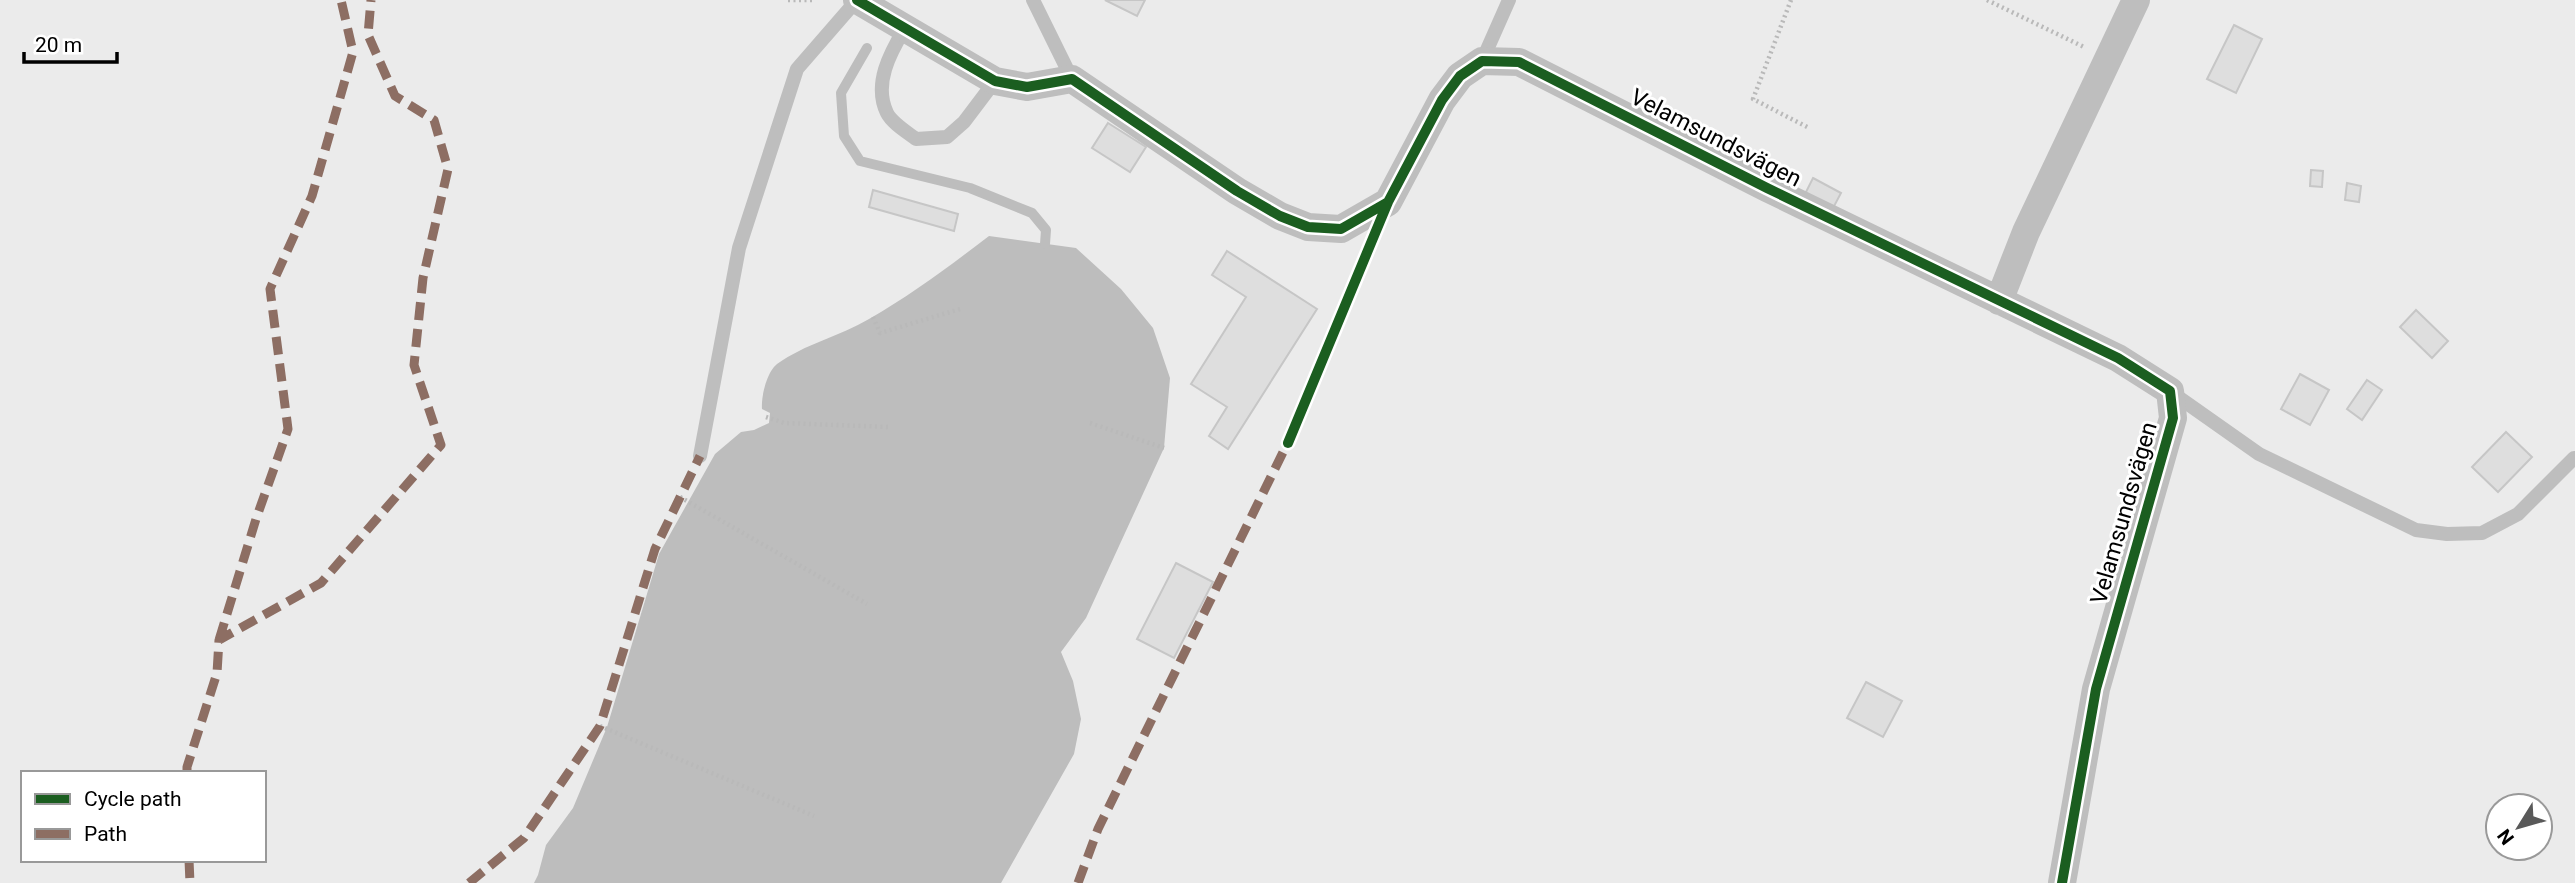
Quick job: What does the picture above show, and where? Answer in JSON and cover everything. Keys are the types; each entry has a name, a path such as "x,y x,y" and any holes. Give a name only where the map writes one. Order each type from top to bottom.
{"street":[{"path":"857,0 995,81 1027,87 1072,79 1237,191 1280,216 1308,227 1341,229 1388,202 1442,100 1460,76 1482,61"},
{"path":"1999,301 2026,232 2136,0"},
{"name":"Velamsundsvägen","path":"1482,61 1519,62 1767,188 2118,358 2170,391 2173,418 2096,689 2062,883"}],"lane":[{"path":"700,456 739,248 797,69 857,0"},
{"path":"1034,0 1072,79"},
{"path":"1482,61 1509,0"},
{"path":"905,28 889,55 882,81 883,98 887,114 916,139 947,137 964,122 995,81"},
{"path":"2170,391 2259,454 2416,530 2447,534 2482,533 2518,514 2574,458"}],"path":[{"path":"788,0 814,0"},
{"path":"1791,0 1753,99 1808,128"},
{"path":"1987,0 2107,58"},
{"path":"873,317 880,334 960,309"},
{"path":"766,417 784,423 888,427"},
{"path":"1090,423 1164,448"},
{"path":"680,497 867,604"},
{"path":"600,726 814,816"}],"shaded area":[{"path":"0,0 2575,0 2575,883 0,883"},
{"path":"989,236 1076,248 1121,289 1153,328 1170,378 1164,448 1086,618 1061,652 1073,681 1081,719 1074,754 1001,883 534,883 546,845 573,808 607,727 659,554 715,454 741,432 769,423 770,413 762,409 762,404 765,385 773,368 799,351 885,310"}],"building":[{"path":"1105,0 1145,0 1137,16"},
{"path":"2234,25 2262,39 2236,93 2207,79"},
{"path":"1108,123 1146,147 1130,172 1092,148"},
{"path":"2311,170 2323,171 2322,187 2310,186"},
{"path":"1813,178 1841,193 1832,210 1804,196"},
{"path":"2347,183 2361,186 2359,202 2345,200"},
{"path":"873,190 958,214 954,231 869,207"},
{"path":"1227,251 1317,309 1228,449 1209,436 1227,407 1191,384 1246,297 1212,275"},
{"path":"2416,310 2448,341 2432,358 2400,327"},
{"path":"2300,374 2329,390 2310,425 2281,409"},
{"path":"2367,380 2382,390 2362,420 2347,409"},
{"path":"2506,432 2532,457 2498,492 2472,467"},
{"path":"1176,563 1213,582 1174,658 1137,639"},
{"path":"1866,682 1902,701 1883,737 1847,718"}],"waterway":[{"path":"867,48 841,93 844,136 860,161 970,188 1032,213 1046,230 1045,244"}],"marked path":[{"path":"219,640 256,519 288,429 270,289 312,196 353,52 341,0"},
{"path":"187,771 217,673 219,640 321,583 441,445 414,365 423,278 448,169 434,120 395,96 368,35 371,0"},
{"path":"1078,883 1098,829 1290,438"},
{"path":"469,883 524,838 600,726 655,549 700,456"},
{"path":"189,862 190,883"}],"cycle path":[{"path":"857,0 995,81 1027,87 1072,79 1237,191 1280,216 1308,227 1341,229 1388,202"},
{"path":"1288,443 1388,202 1442,100 1460,76 1482,61 1519,62 1767,188 2118,358 2170,391 2173,418 2096,689 2062,883"}]}
